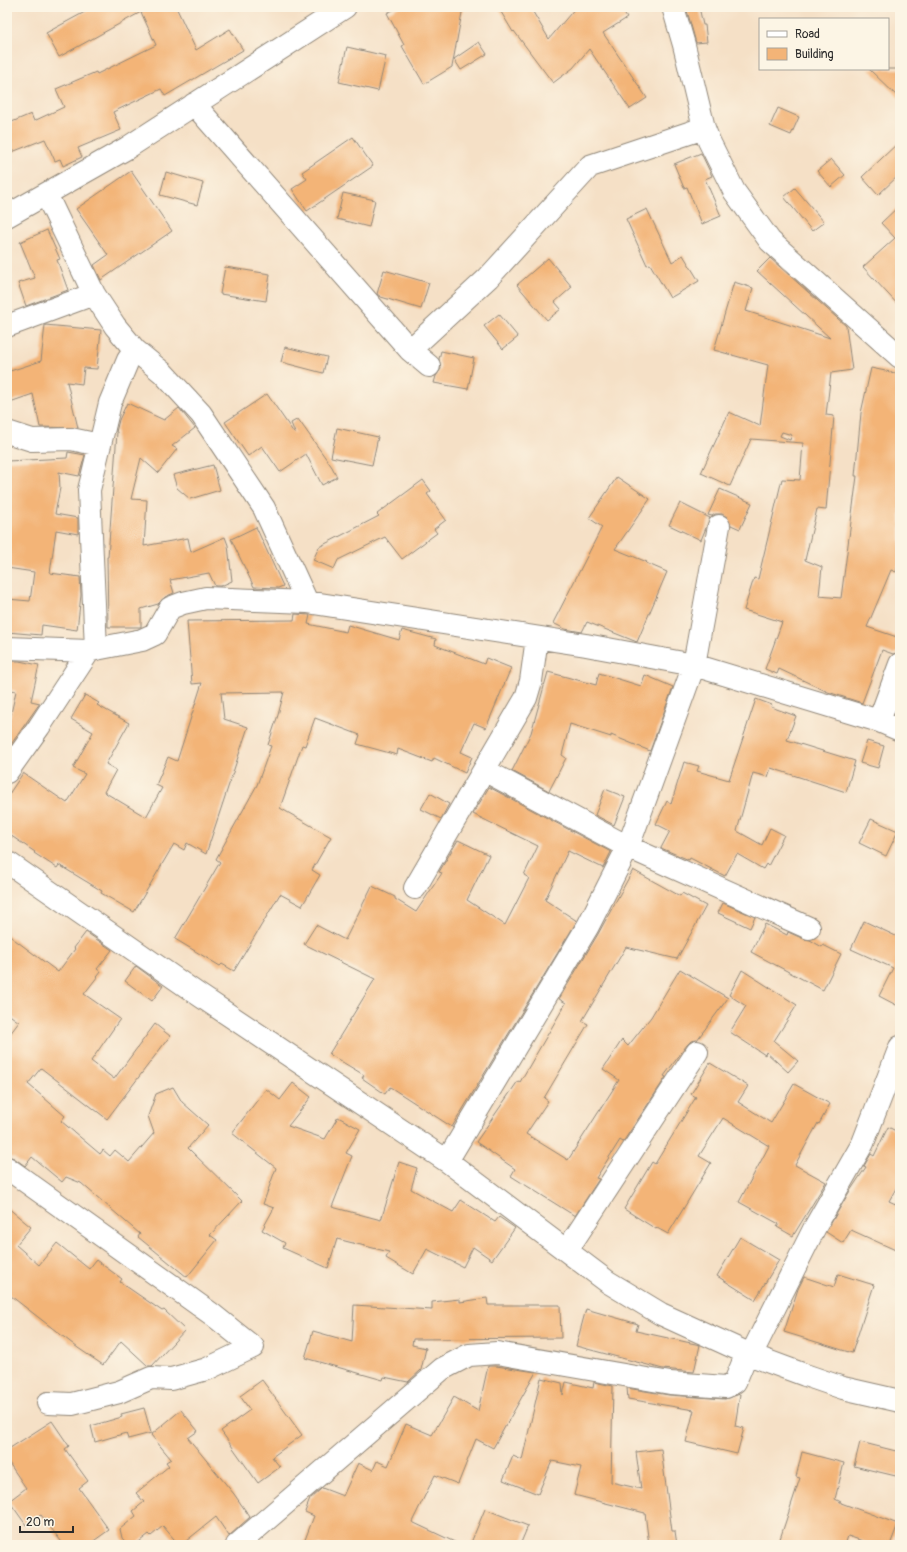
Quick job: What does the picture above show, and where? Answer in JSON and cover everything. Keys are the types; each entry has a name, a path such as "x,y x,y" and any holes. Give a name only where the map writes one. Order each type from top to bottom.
{"street":[{"path":"7,216 127,148 345,7"},
{"path":"673,7 684,45 704,128 734,191 770,241 900,357"},
{"path":"194,104 410,350 428,366"},
{"path":"410,350 488,278 590,166 704,128"},
{"path":"46,194 94,294 115,326 135,350 163,373 201,414 264,508 306,602"},
{"path":"7,326 94,294"},
{"path":"7,772 92,650 89,490 110,402 128,360 135,350"},
{"path":"7,432 32,440 71,439 100,445"},
{"path":"447,1161 588,926 628,846 694,665 719,526"},
{"path":"7,648 92,650 142,640 155,634 170,608 183,602 206,598 306,602 586,645 694,665 879,721 900,730"},
{"path":"415,888 526,698 529,690 537,638"},
{"path":"879,721 900,664"},
{"path":"484,770 628,846 808,928"},
{"path":"7,862 199,995 447,1161 608,1282 661,1314 749,1354 843,1388 900,1401"},
{"path":"237,1545 442,1369 469,1355 497,1353 670,1383 726,1387 735,1382 815,1227 863,1143 900,1047"},
{"path":"567,1250 697,1052"},
{"path":"7,1168 213,1315 253,1347 207,1369 171,1379 151,1378 119,1392 72,1404 48,1403"}],"building":[{"path":"94,7 176,7 196,50 230,29 243,50 165,96 161,89 113,112 121,130 78,148 82,157 63,166 60,159 55,161 45,139 7,154 7,124 31,114 34,121 64,107 56,89 96,72 97,74 156,45 141,12 59,57 46,33"},
{"path":"399,7 463,7 452,67 424,84 402,46 404,45 387,13"},
{"path":"498,7 530,7 549,39 576,7 620,7 627,18 603,33 647,98 630,109 589,49 573,68 553,83 514,31 513,32"},
{"path":"686,7 699,7 703,25 705,25 707,42 696,43"},
{"path":"479,42 487,54 461,70 454,59"},
{"path":"347,47 386,56 378,91 339,82"},
{"path":"900,69 900,99 870,70"},
{"path":"778,108 799,117 791,135 770,126"},
{"path":"353,137 373,166 307,211 292,189 307,179 302,172"},
{"path":"900,141 900,174 878,195 862,177"},
{"path":"701,153 712,176 705,179 721,216 702,224 687,187 684,188 674,164"},
{"path":"831,159 845,175 831,187 817,171"},
{"path":"131,171 172,231 101,280 94,265 108,255 76,209"},
{"path":"166,172 203,183 197,205 160,195"},
{"path":"795,188 824,222 812,231 784,197"},
{"path":"343,193 375,200 369,227 337,219"},
{"path":"900,205 900,307 863,267 895,238 881,223"},
{"path":"647,209 672,262 683,255 699,281 670,298 650,264 647,265 626,219"},
{"path":"47,230 60,259 57,260 68,290 26,306 18,283 35,278 20,242"},
{"path":"548,258 572,287 555,302 561,309 547,320 517,285"},
{"path":"770,258 846,326 852,370 831,373 826,415 834,416 826,510 817,509 805,560 822,567 819,596 841,598 857,476 855,476 861,413 871,368 900,374 900,559 896,572 891,570 867,627 900,638 900,652 893,654 882,650 862,703 828,692 779,669 777,674 765,669 782,622 744,610 754,578 758,579 782,479 800,480 803,443 751,439 730,486 701,473 729,412 760,426 768,365 714,350 734,282 753,288 746,311 830,338 757,271","holes":["782,432 792,435 790,440 780,436"]},
{"path":"225,267 270,274 266,301 220,294"},
{"path":"384,270 429,283 421,309 381,297 377,294"},
{"path":"499,314 518,337 503,349 484,326"},
{"path":"45,325 101,330 97,369 84,368 82,384 67,382 78,428 40,427 33,394 7,403 7,372 41,361"},
{"path":"285,347 327,357 323,373 281,362"},
{"path":"441,351 474,358 468,389 434,383 436,376 441,369 439,359"},
{"path":"267,394 294,433 291,423 298,419 332,467 337,477 322,485 306,454 280,472 262,446 248,456 225,422"},
{"path":"127,403 164,420 179,408 195,428 172,446 177,449 158,473 141,458 131,499 147,500 144,546 188,538 191,552 225,537 228,545 232,581 221,586 215,586 209,573 170,580 174,593 165,597 158,604 141,609 141,627 108,627 107,557 116,432 119,420"},
{"path":"337,428 378,437 372,465 331,457"},
{"path":"68,452 85,455 79,476 59,472 60,488 55,514 78,518 78,534 56,530 50,573 80,577 81,595 77,630 42,625 41,635 7,632 7,599 30,601 34,572 7,568 10,544 7,543 7,461 67,458"},
{"path":"213,465 220,490 190,499 177,488 173,475"},
{"path":"617,477 650,499 615,549 667,572 637,642 587,622 582,632 565,629 553,623 602,527 589,518"},
{"path":"423,480 431,491 427,494 446,520 434,529 437,533 402,559 385,537 338,560 334,569 313,560 319,547 379,516 377,514"},
{"path":"720,489 752,503 740,529 731,525 727,517 722,514 715,514 712,516 708,515"},
{"path":"680,503 710,518 701,540 669,525"},
{"path":"256,527 283,586 278,588 254,587 231,539"},
{"path":"295,614 310,615 308,624 346,632 348,625 399,640 402,630 436,639 435,645 484,664 486,658 511,668 486,728 474,723 461,752 472,757 465,773 434,758 432,762 398,749 397,755 357,744 360,735 315,718 305,746 302,745 280,808 331,837 312,870 320,875 302,906 280,894 234,971 222,964 220,966 175,939 220,862 216,859 257,785 271,746 268,745 284,692 221,693 224,719 248,727 206,854 187,843 184,850 174,844 134,912 101,893 102,891 59,865 57,868 7,833 7,797 23,773 67,803 85,774 73,768 93,732 71,719 85,695 99,703 97,705 129,723 106,764 116,770 104,792 146,817 162,788 156,785 168,757 177,761 202,683 192,684 187,621 294,620"},
{"path":"7,661 19,661 39,665 31,701 40,703 7,750 7,732 16,691 7,689"},
{"path":"548,672 596,685 599,673 641,686 645,675 673,687 650,751 611,735 611,737 570,724 562,755 566,758 549,791 512,771 531,733"},
{"path":"756,699 772,705 771,707 796,716 787,740 855,761 846,792 771,768 768,777 753,773 737,831 762,845 770,828 784,835 768,866 766,864 763,869 737,854 725,876 690,858 689,860 661,848 670,831 656,824 667,801 671,804 684,762 699,766 697,771 729,780"},
{"path":"867,741 884,746 878,768 860,763"},
{"path":"489,787 611,852 603,868 568,851 545,900 577,921 452,1127 390,1087 385,1094 362,1078 364,1075 329,1054 375,979 304,944 316,925 345,940 372,886 395,897 395,899 416,912 442,873 439,872 458,840 489,855 467,900 505,925 529,878 524,875 538,846 473,814"},
{"path":"605,789 625,797 614,825 595,815"},
{"path":"430,793 449,804 441,819 421,809"},
{"path":"871,819 898,831 886,856 859,843"},
{"path":"633,870 680,896 682,893 706,906 677,959 626,947 582,1021 588,1024 544,1098 548,1101 526,1134 568,1160 619,1080 603,1069 622,1040 628,1046 651,1017 680,969 728,998 697,1040 691,1041 687,1045 664,1076 666,1077 623,1142 620,1140 596,1178 599,1179 575,1216 511,1176 515,1169 476,1142 518,1081 520,1082 566,1003 559,999 598,934"},
{"path":"723,903 755,917 750,928 718,913"},
{"path":"864,921 900,938 900,1007 879,996 893,968 851,949"},
{"path":"765,924 787,935 788,932 810,940 822,947 823,945 841,954 823,990 751,952"},
{"path":"86,932 112,950 97,969 101,972 84,994 120,1019 91,1061 114,1079 155,1024 170,1036 107,1119 41,1068 28,1084 65,1116 61,1121 100,1154 103,1150 110,1156 115,1150 129,1162 154,1133 148,1116 156,1094 173,1087 182,1102 208,1125 188,1148 242,1201 210,1235 217,1240 187,1277 138,1237 140,1234 81,1183 66,1177 62,1182 32,1157 25,1166 14,1158 7,1156 7,1038 19,1022 7,1013 7,934 58,972"},
{"path":"136,966 163,986 152,1001 125,981"},
{"path":"742,970 797,1005 774,1041 798,1061 788,1072 766,1052 765,1055 730,1032 746,1006 729,995"},
{"path":"710,1063 748,1086 738,1102 771,1123 794,1084 830,1104 795,1165 826,1182 793,1236 777,1227 779,1224 739,1202 769,1146 723,1118 699,1156 711,1163 668,1234 657,1228 656,1229 624,1209 652,1162 655,1164 696,1097 691,1094"},
{"path":"293,1083 311,1097 288,1126 325,1139 338,1117 360,1129 346,1153 352,1156 332,1207 381,1220 399,1162 417,1168 411,1189 453,1212 461,1200 495,1222 499,1217 515,1228 492,1260 473,1247 463,1267 427,1249 413,1274 386,1258 389,1252 337,1239 328,1268 283,1248 285,1243 262,1230 274,1208 263,1204 276,1168 232,1133 266,1089 280,1100"},
{"path":"888,1127 900,1133 900,1181 889,1201 900,1206 900,1252 851,1230 843,1243 826,1232 866,1167 864,1166 871,1154 874,1156"},
{"path":"7,1207 31,1227 16,1245 39,1265 57,1243 89,1269 96,1260 122,1279 120,1282 162,1311 164,1310 185,1330 152,1366 148,1366 121,1341 103,1365 78,1348 7,1293"},
{"path":"740,1237 779,1260 755,1300 717,1276"},
{"path":"838,1274 874,1285 852,1353 784,1332 798,1289 804,1277 834,1287"},
{"path":"487,1298 488,1305 560,1305 561,1338 413,1339 412,1345 426,1348 421,1370 408,1382 384,1377 383,1380 305,1358 313,1331 352,1342 354,1305 432,1310 432,1302 460,1299 460,1302"},
{"path":"586,1309 638,1324 636,1331 700,1345 694,1372 663,1369 576,1346"},
{"path":"488,1366 536,1372 493,1448 476,1439 458,1484 435,1475 412,1522 461,1545 303,1545 314,1516 305,1512 310,1499 322,1488 343,1496 358,1463 373,1470 377,1461 388,1466 406,1424 432,1435 454,1397 478,1411"},
{"path":"541,1378 562,1383 563,1395 566,1382 593,1388 594,1382 613,1386 611,1482 641,1489 636,1452 661,1449 672,1531 675,1531 677,1545 649,1545 645,1513 574,1495 581,1467 552,1461 538,1494 503,1480 513,1456 522,1460"},
{"path":"262,1380 302,1435 272,1457 280,1467 258,1483 221,1431 250,1410 240,1396"},
{"path":"627,1388 669,1395 725,1399 740,1394 735,1426 744,1428 737,1454 686,1442 694,1410 628,1399"},
{"path":"144,1408 151,1433 128,1439 126,1433 95,1442 91,1426 122,1417 121,1414"},
{"path":"181,1410 198,1431 188,1438 234,1494 250,1517 229,1536 216,1517 181,1545 179,1545 163,1526 151,1536 149,1534 135,1545 128,1545 122,1538 120,1529 136,1516 133,1511 144,1502 136,1493 169,1466 166,1462 171,1459 151,1435"},
{"path":"52,1421 69,1446 65,1449 88,1481 79,1488 109,1530 88,1545 64,1545 41,1515 26,1525 9,1501 26,1488 7,1460 7,1450"},
{"path":"860,1442 900,1452 900,1477 854,1466"},
{"path":"802,1452 844,1463 835,1499 841,1503 898,1524 890,1545 874,1545 848,1536 845,1545 778,1545 800,1478 796,1477"},
{"path":"485,1509 528,1526 520,1545 470,1545"}]}
